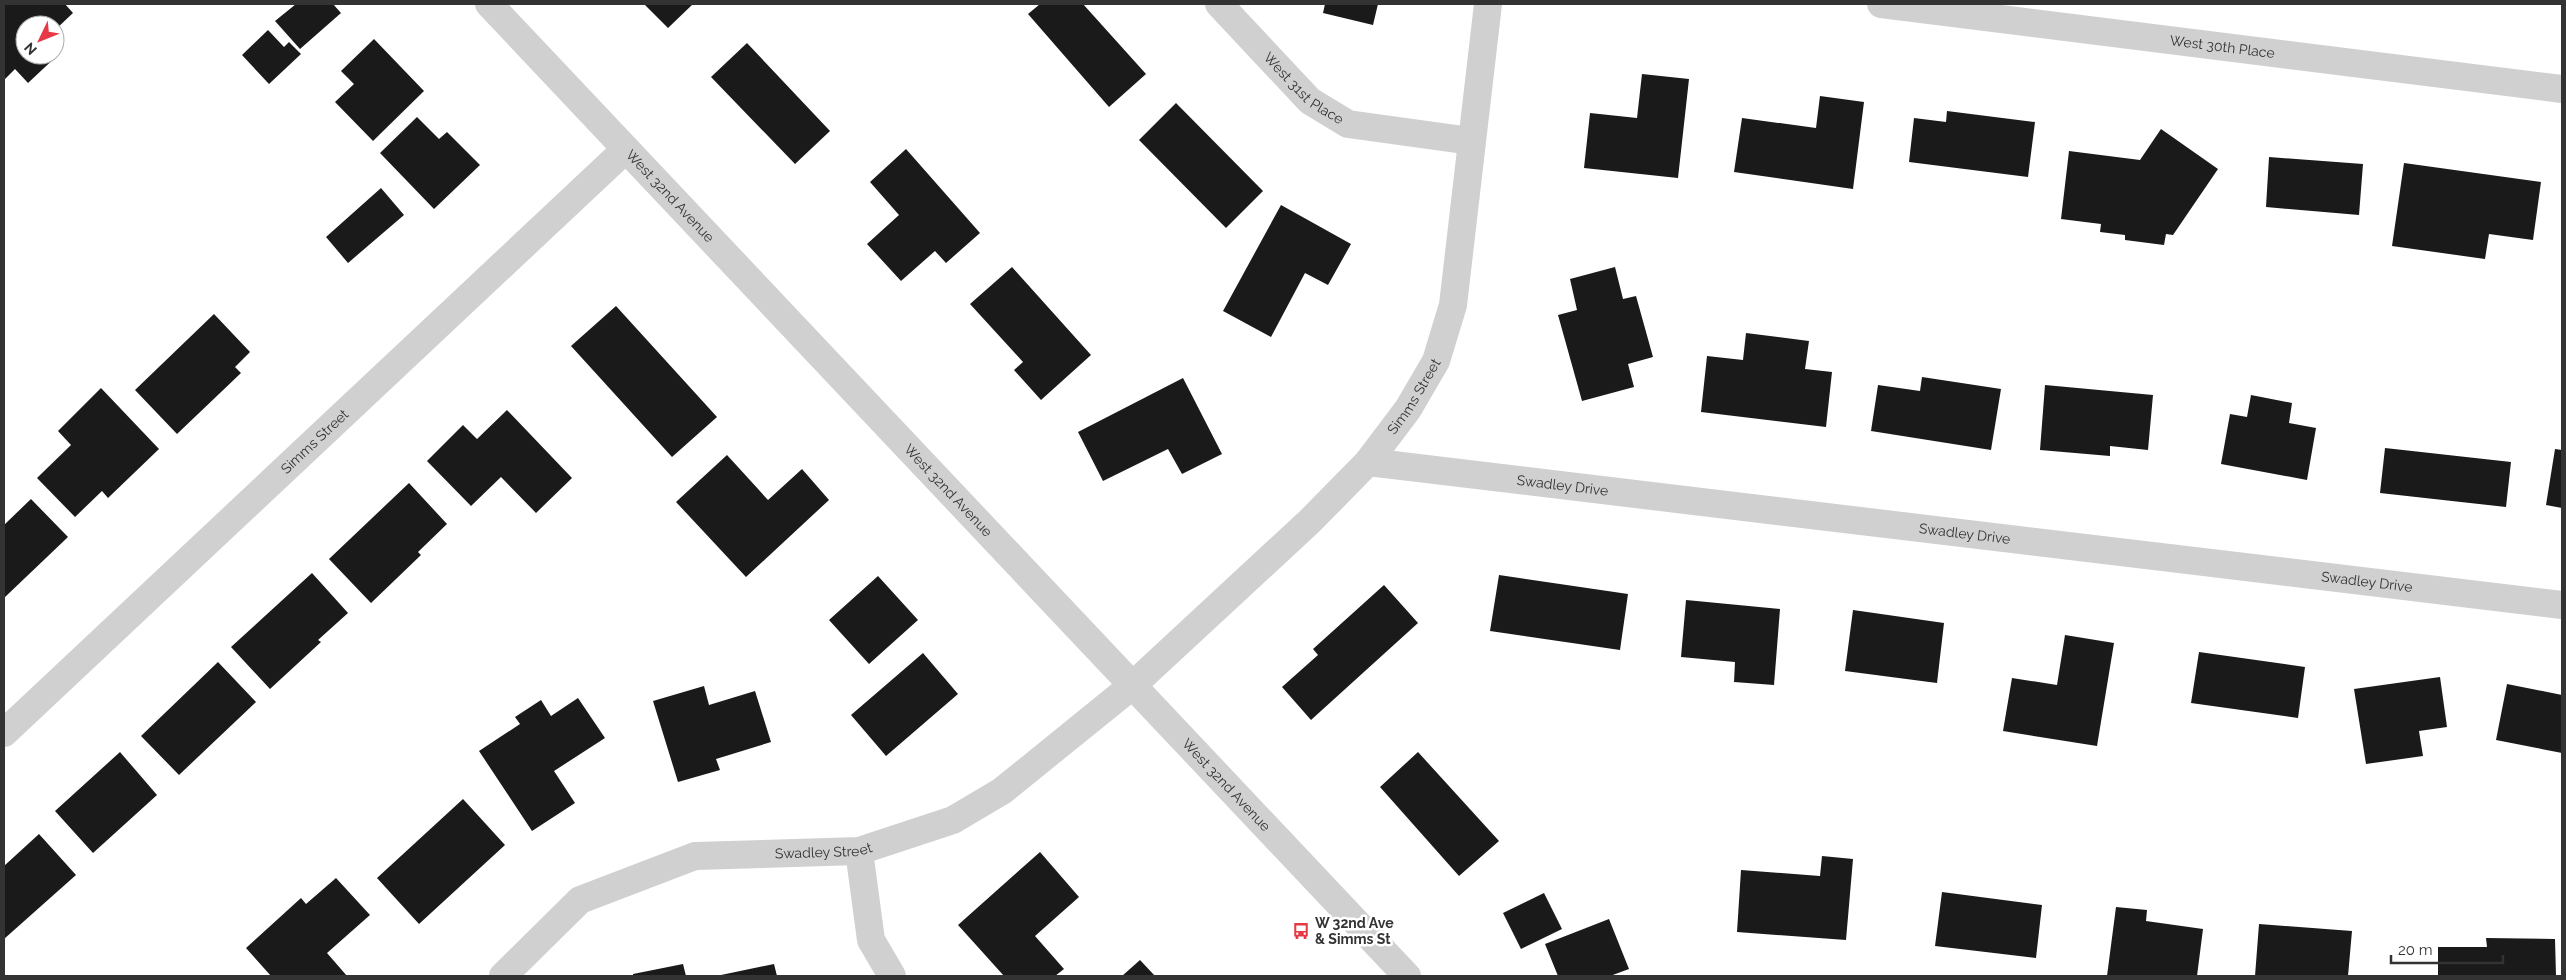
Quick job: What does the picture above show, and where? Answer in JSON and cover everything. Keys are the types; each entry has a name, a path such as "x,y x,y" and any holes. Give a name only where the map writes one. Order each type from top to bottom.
{"street":[{"name":"West 32nd Avenue","path":"489,4 1407,976"},
{"name":"West 31st Place","path":"1219,4 1310,101 1348,124 1471,142"},
{"name":"Simms Street","path":"1133,685 1310,521 1368,462 1408,409 1436,360 1452,306 1488,4"},
{"name":"West 30th Place","path":"1881,4 2562,88"},
{"name":"Simms Street","path":"4,733 626,149"},
{"name":"Swadley Drive","path":"1368,462 2562,604"},
{"name":"Swadley Street","path":"503,976 580,900 695,856 859,851 952,820 1002,791 1133,685"},
{"path":"859,851 871,940 892,976"}],"building":[{"path":"4,4 65,4 73,13 65,21 65,15 15,15 15,65 47,65 28,83 15,69 4,80"},
{"path":"296,4 333,4 341,13 300,49 275,21"},
{"path":"644,4 693,4 668,28"},
{"path":"1040,4 1083,4 1146,74 1109,107 1028,14"},
{"path":"1325,4 1378,4 1373,25 1323,13"},
{"path":"268,30 284,47 289,42 301,54 269,84 242,55"},
{"path":"374,39 424,91 373,141 335,102 354,84 341,71"},
{"path":"747,43 830,131 795,164 711,77"},
{"path":"1642,74 1689,79 1678,178 1584,168 1590,113 1637,118"},
{"path":"1820,96 1864,102 1853,189 1734,172 1742,118 1816,128"},
{"path":"1176,103 1263,191 1226,228 1139,140"},
{"path":"1947,111 2035,122 2028,177 1909,162 1914,118 1946,122"},
{"path":"417,117 439,139 447,132 480,165 434,209 380,153"},
{"path":"2161,129 2218,169 2173,235 2166,234 2164,245 2125,240 2125,235 2100,232 2101,224 2061,219 2069,151 2140,160"},
{"path":"906,149 980,233 946,263 935,251 901,281 867,244 899,215 870,182"},
{"path":"2269,157 2363,164 2359,215 2266,207"},
{"path":"2404,163 2541,182 2533,240 2489,234 2485,259 2392,246"},
{"path":"381,188 404,215 348,263 326,237"},
{"path":"1281,205 1351,244 1328,285 1305,273 1271,337 1223,311"},
{"path":"1012,267 1091,355 1041,400 1014,370 1023,362 970,304"},
{"path":"1615,267 1623,299 1636,296 1653,357 1628,364 1634,387 1582,401 1558,315 1577,310 1570,279"},
{"path":"616,306 717,417 672,457 571,346"},
{"path":"214,314 250,352 235,367 241,373 177,434 135,390"},
{"path":"1746,333 1809,341 1805,369 1832,372 1826,427 1701,412 1707,356 1743,360"},
{"path":"1922,377 2001,389 1991,450 1871,431 1878,385 1920,391"},
{"path":"1183,378 1222,454 1182,474 1168,449 1103,481 1078,432"},
{"path":"2045,385 2153,395 2148,450 2110,446 2110,456 2040,450"},
{"path":"101,388 159,449 108,498 102,491 75,517 37,478 71,445 58,431"},
{"path":"2251,395 2292,403 2289,423 2316,428 2307,480 2221,464 2230,414 2247,417"},
{"path":"507,410 572,478 536,513 501,477 471,506 427,461 463,425 477,439"},
{"path":"2385,448 2511,462 2506,507 2380,493"},
{"path":"2555,449 2562,450 2562,508 2546,505"},
{"path":"727,455 768,500 802,469 829,500 746,577 676,502"},
{"path":"409,483 447,524 418,552 421,555 371,603 329,559"},
{"path":"31,499 68,537 4,598 4,525"},
{"path":"312,573 348,613 318,640 321,642 270,689 231,647"},
{"path":"1499,575 1628,594 1620,650 1490,631"},
{"path":"878,576 918,620 869,664 829,620"},
{"path":"1384,585 1418,623 1311,720 1282,687 1318,655 1313,649"},
{"path":"1686,600 1780,609 1774,685 1734,682 1735,662 1681,657"},
{"path":"1853,610 1944,623 1937,683 1845,671"},
{"path":"2065,635 2114,643 2097,746 2003,731 2012,678 2057,685"},
{"path":"2199,652 2305,667 2298,718 2191,703"},
{"path":"923,653 958,694 886,756 851,715"},
{"path":"218,662 256,702 179,775 141,736"},
{"path":"2440,677 2447,727 2419,731 2423,756 2366,764 2354,689"},
{"path":"2507,684 2562,695 2562,753 2496,740"},
{"path":"704,686 709,705 755,691 771,742 716,759 720,770 678,782 653,701"},
{"path":"578,698 605,738 554,771 575,803 532,831 479,751 520,724 515,717 541,700 551,716"},
{"path":"120,752 157,795 93,853 55,811"},
{"path":"1418,752 1499,841 1459,876 1380,787"},
{"path":"463,799 505,845 419,924 377,878"},
{"path":"39,834 76,875 4,939 4,866"},
{"path":"1040,852 1079,897 1035,936 1064,969 1055,976 1004,976 958,925"},
{"path":"1822,856 1853,859 1846,940 1737,932 1741,870 1820,876"},
{"path":"336,878 370,915 327,953 347,976 271,976 246,948 301,898 306,904"},
{"path":"1942,892 2042,905 2036,958 1935,946"},
{"path":"1544,893 1562,929 1521,949 1503,913"},
{"path":"2116,907 2147,910 2146,921 2203,929 2197,976 2107,976"},
{"path":"1609,919 1629,969 1610,976 1558,976 1545,944"},
{"path":"2259,924 2352,931 2348,976 2255,976"},
{"path":"2486,938 2555,939 2556,976 2438,976 2438,947 2487,947"},
{"path":"1140,960 1155,976 1122,976"},
{"path":"683,964 686,976 633,976 633,974"},
{"path":"774,964 777,976 721,976 721,975"}],"place":[{"name":"W 32nd Ave & Simms St","path":"1301,931"}]}
